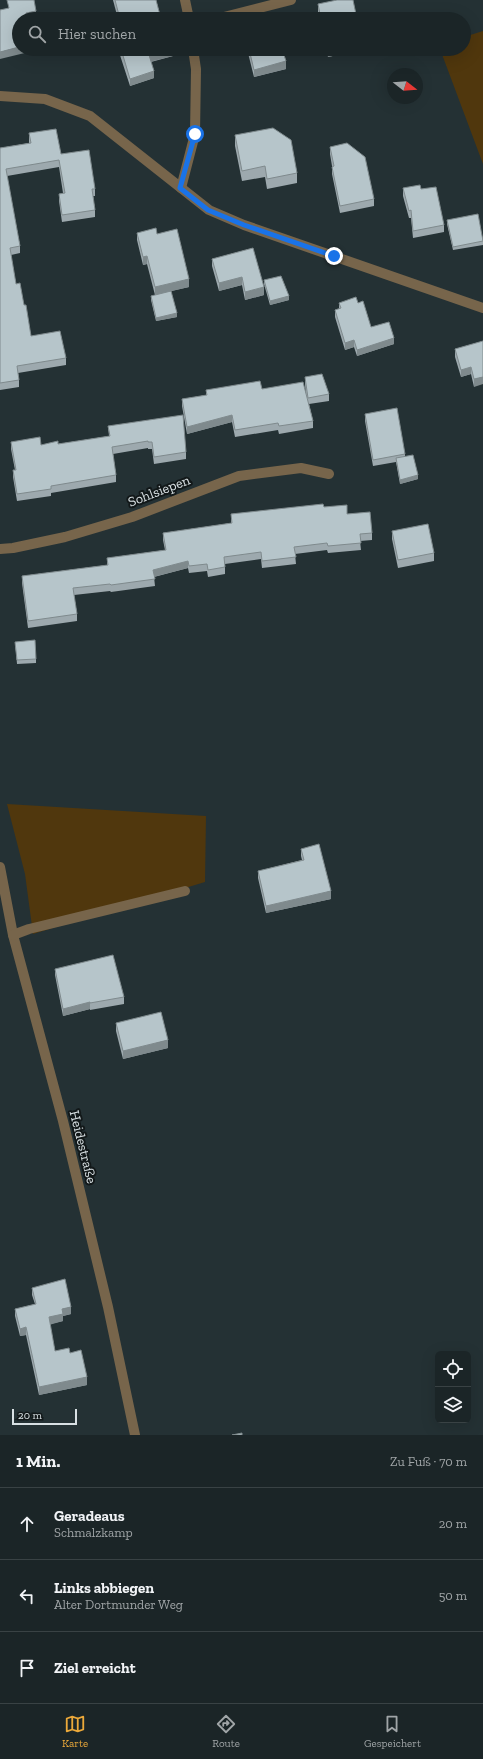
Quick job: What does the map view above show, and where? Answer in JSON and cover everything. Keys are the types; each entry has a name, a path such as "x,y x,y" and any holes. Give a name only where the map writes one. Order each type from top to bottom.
{"street":[{"path":"185,0 188,12"},
{"path":"244,12 291,0"},
{"path":"180,188 195,134 196,69 194,56"},
{"path":"0,96 45,99 90,116 208,210 244,225 483,308"},
{"name":"Sohlsiepen","path":"0,549 65,538 118,522 239,476 301,468 329,474"},
{"name":"Heidestraße","path":"0,867 13,935 63,1120 108,1307 136,1435"},
{"path":"13,935 29,929 185,891"}],"shaded area":[{"path":"483,31 483,164 443,56 471,56 471,35"},
{"path":"7,804 206,816 205,882 33,934 25,874"}],"building":[{"path":"7,0 34,0 36,11 12,12 12,49 0,52 0,10 9,8"},
{"path":"115,0 156,0 159,12 118,12"},
{"path":"337,0 353,0 356,12 320,12 318,4"},
{"path":"123,56 149,56 154,71 130,79"},
{"path":"251,56 284,56 286,61 254,70"},
{"path":"273,128 291,140 297,173 267,179 265,166 242,171 235,135"},
{"path":"56,129 61,154 89,150 95,189 92,189 95,210 62,215 59,194 65,193 59,160 6,169 20,246 10,248 16,284 20,283 24,305 26,305 31,336 60,331 66,358 17,366 19,380 0,383 0,148 31,143 29,133"},
{"path":"347,143 365,157 374,199 340,206 332,167 334,166 330,147"},
{"path":"420,185 421,189 436,187 444,225 413,231 411,210 409,211 403,188"},
{"path":"478,214 483,241 453,247 447,220"},
{"path":"156,228 157,234 177,229 189,279 155,287 147,256 143,257 137,233"},
{"path":"253,248 264,287 245,292 242,277 219,283 212,259"},
{"path":"281,276 289,296 270,301 264,280"},
{"path":"171,291 177,313 156,318 151,296"},
{"path":"356,297 358,303 363,301 371,327 389,322 394,338 357,350 354,340 345,343 335,310 341,308 339,303"},
{"path":"483,341 483,377 474,379 471,367 461,370 455,349"},
{"path":"322,374 329,394 308,398 305,377"},
{"path":"260,381 262,389 303,382 313,421 279,426 278,423 235,430 232,415 187,427 182,399 207,395 206,390"},
{"path":"397,408 405,454 373,460 365,414"},
{"path":"183,415 186,452 154,457 152,442 148,441 112,447 116,475 51,486 51,489 17,494 13,470 16,470 11,442 40,437 41,445 58,441 58,444 110,436 108,426"},
{"path":"413,455 418,475 400,480 396,458"},
{"path":"323,504 324,507 347,505 347,514 370,512 372,533 360,534 361,543 328,546 327,543 294,547 296,557 262,561 261,552 224,557 225,567 208,570 207,564 189,566 188,561 153,570 155,579 73,588 77,614 28,621 22,576 108,565 107,558 166,550 163,533 232,523 231,514"},
{"path":"428,524 434,553 398,560 392,531"},
{"path":"35,640 36,659 17,660 15,642"},
{"path":"319,844 331,891 266,906 258,871 304,860 301,849"},
{"path":"113,955 124,997 90,1002 63,1009 55,969"},
{"path":"161,1012 168,1040 123,1051 116,1023"},
{"path":"65,1279 71,1307 62,1309 63,1314 49,1317 55,1351 69,1348 70,1353 81,1350 87,1377 39,1387 26,1327 20,1329 15,1309 36,1304 32,1288"}],"route":[{"path":"195,134 180,188 208,210 244,225 334,256"}]}
